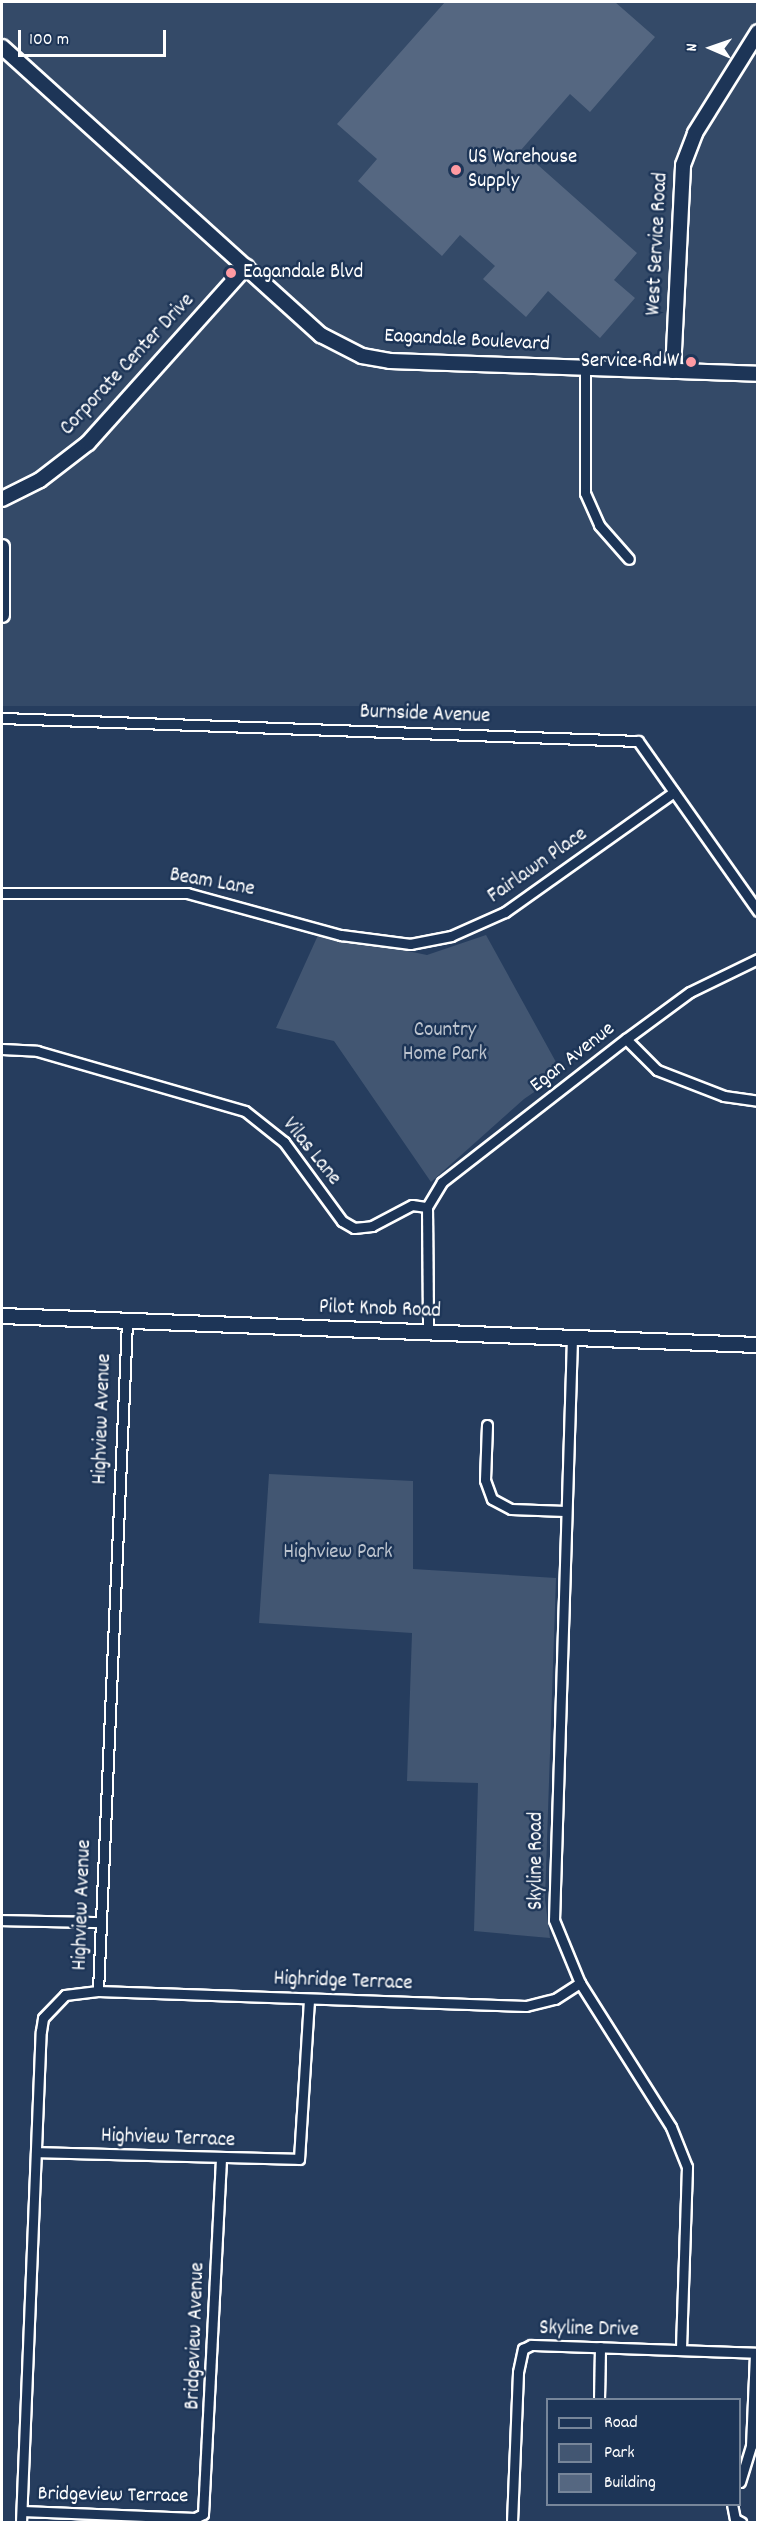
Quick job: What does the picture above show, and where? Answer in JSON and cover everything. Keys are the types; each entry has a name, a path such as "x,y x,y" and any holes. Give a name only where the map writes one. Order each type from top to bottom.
{"street":[{"name":"West Service Road","path":"673,371 683,165 695,133 753,48 758,32"},
{"name":"Eagandale Boulevard","path":"2,47 321,335 362,356 585,368 758,374"},
{"name":"Corporate Center Drive","path":"2,499 40,480 88,443 246,267"},
{"path":"585,368 585,493 599,525 629,559"},
{"path":"2,547 2,615"},
{"name":"Burnside Avenue","path":"2,718 638,741 758,911"},
{"name":"Fairlawn Place","path":"410,944 452,936 505,912 674,792"},
{"name":"Beam Lane","path":"2,892 187,893 341,935 410,944"},
{"name":"Egan Avenue","path":"427,1207 449,1177 690,992 758,959"},
{"path":"626,1040 657,1070 724,1096 758,1101"},
{"name":"Vilas Lane","path":"2,1049 37,1051 245,1111 284,1142 342,1221 354,1228 372,1226 412,1205 427,1207"},
{"path":"427,1207 428,1332"},
{"name":"Pilot Knob Road","path":"2,1316 758,1345"},
{"name":"Highview Avenue","path":"21,2523 43,2018 65,1995 98,1991 127,1321"},
{"name":"Skyline Road","path":"572,1338 552,1891 554,1920 580,1983 671,2127 687,2167 681,2350"},
{"path":"487,1425 485,1480 492,1499 511,1509 565,1511"},
{"path":"2,1920 100,1922"},
{"name":"Highridge Terrace","path":"98,1991 526,2007 555,1999 580,1983"},
{"name":"Highview Terrace","path":"36,2152 221,2159 299,2159 309,1999"},
{"name":"Bridgeview Avenue","path":"203,2514 221,2159"},
{"name":"Skyline Drive","path":"512,2523 518,2372 523,2349 531,2345 756,2353"},
{"path":"599,2398 600,2347"},
{"path":"741,2479 751,2446 756,2353"},
{"path":"732,2506 741,2523"},
{"name":"Bridgeview Terrace","path":"22,2511 195,2518 203,2514"}],"shaded area":[{"path":"2,2 757,2 757,706 2,706"}],"green space":[{"name":"Country Home Park","path":"319,933 427,955 486,935 562,1073 524,1099 431,1182 334,1041 276,1028"},
{"name":"Highview Park","path":"269,1474 413,1481 413,1569 556,1578 545,1899 550,1938 474,1931 478,1783 407,1781 412,1633 259,1623"}],"building":[{"name":"US Warehouse Supply","path":"445,2 615,2 655,37 590,112 570,94 521,150 637,253 614,280 635,298 600,338 548,291 526,317 483,279 495,266 460,235 442,256 358,181 377,159 337,124"}],"place":[{"name":"US Warehouse Supply","path":"456,170"},
{"name":"Eagandale Blvd","path":"231,273"},
{"name":"Service Rd W","path":"691,362"}]}
